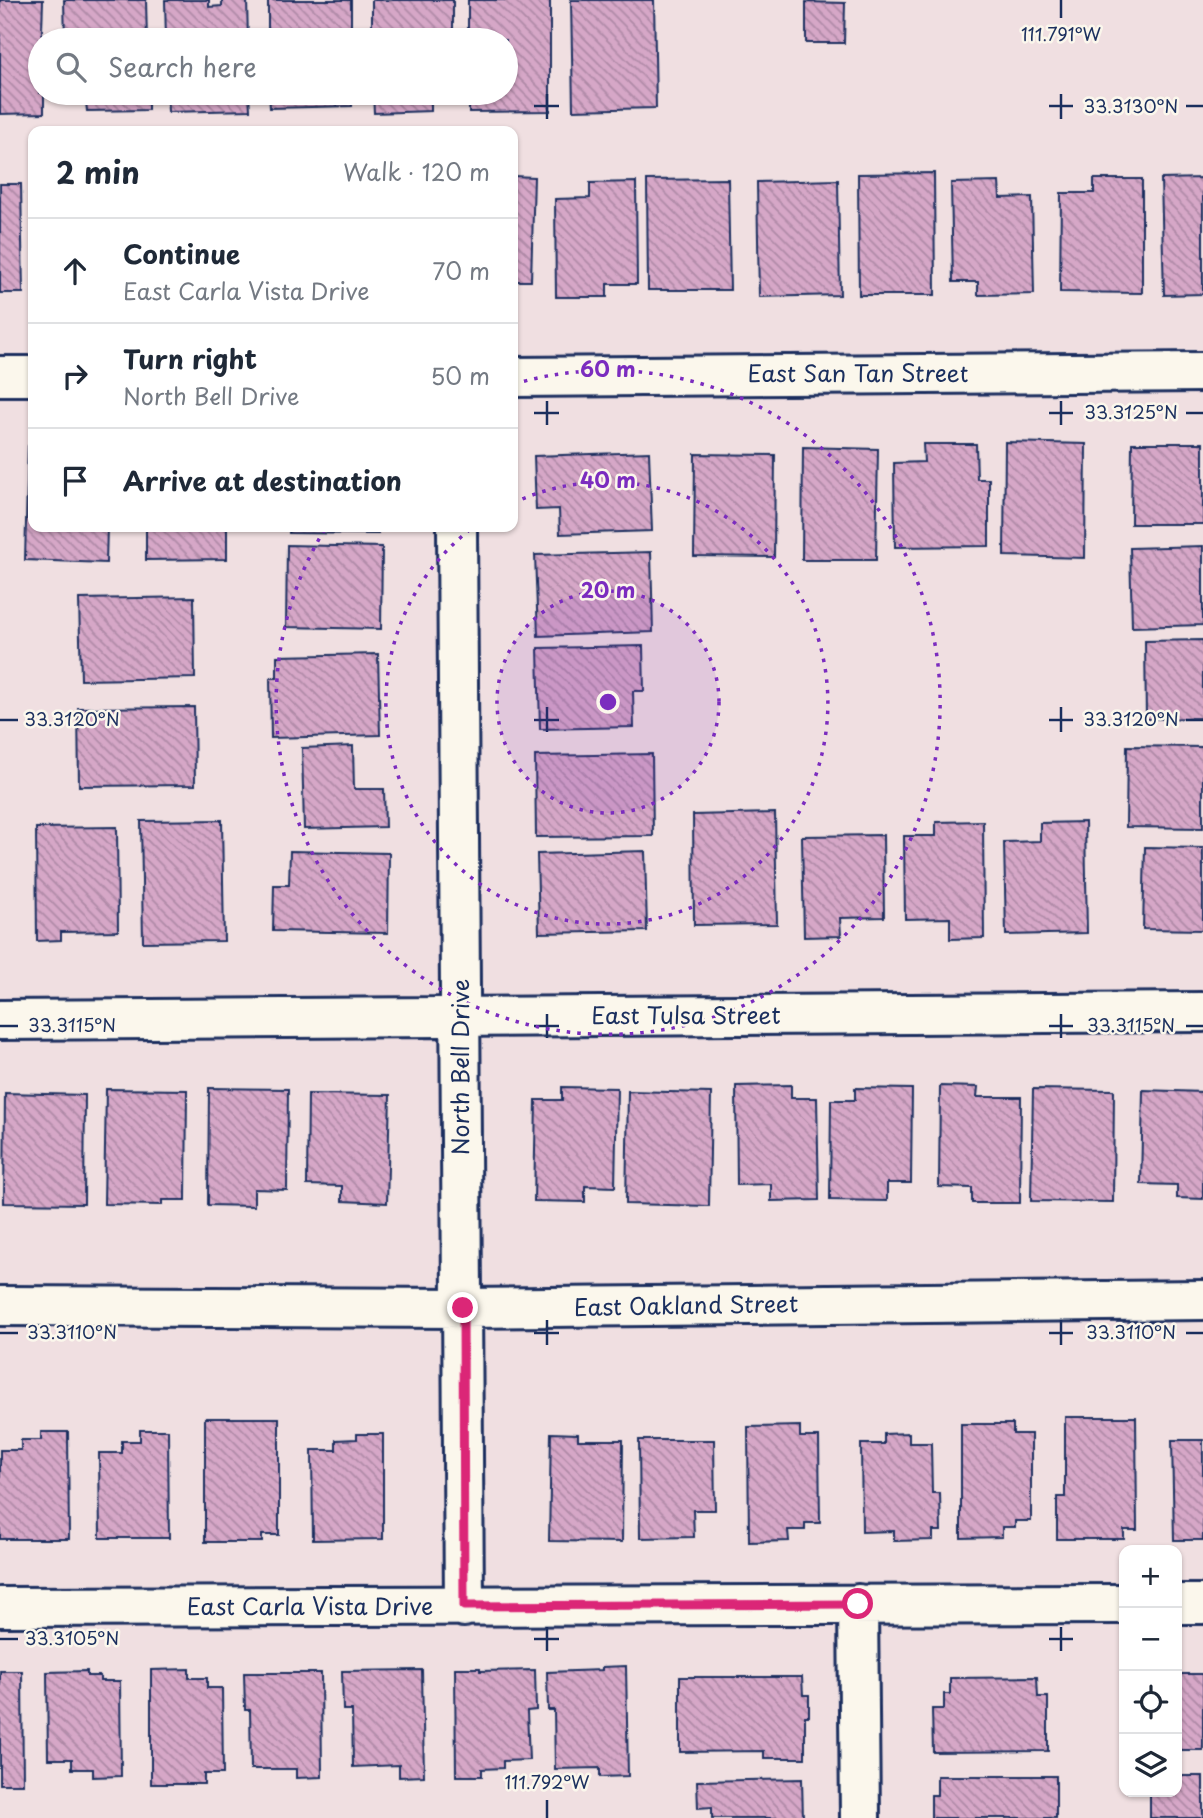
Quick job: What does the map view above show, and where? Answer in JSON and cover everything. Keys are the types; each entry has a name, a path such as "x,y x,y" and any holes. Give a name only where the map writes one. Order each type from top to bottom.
{"street":[{"name":"East San Tan Street","path":"518,377 1203,372"},
{"path":"0,376 28,376"},
{"name":"North Bell Drive","path":"457,532 464,1606"},
{"name":"East Tulsa Street","path":"0,1020 1203,1012"},
{"name":"East Oakland Street","path":"0,1306 463,1308 1203,1300"},
{"path":"858,1604 860,1818"},
{"name":"East Carla Vista Drive","path":"0,1607 1119,1604"},
{"path":"1182,1604 1203,1604"}],"building":[{"path":"0,0 43,0 42,28 28,28 28,105 44,105 44,113 0,114"},
{"path":"64,0 146,0 147,28 65,28"},
{"path":"165,0 209,0 209,7 222,6 222,0 247,0 248,28 166,28"},
{"path":"268,0 351,0 351,28 268,28"},
{"path":"372,0 453,0 453,28 372,28"},
{"path":"468,0 550,0 550,111 469,112 469,105 518,105 518,28 468,28"},
{"path":"571,0 654,0 656,108 573,110"},
{"path":"806,2 845,3 844,43 806,43"},
{"path":"86,105 148,105 148,110 87,111"},
{"path":"168,105 250,105 250,110 168,112"},
{"path":"270,105 352,105 352,106 270,108"},
{"path":"374,105 431,105 431,111 374,113"},
{"path":"934,173 935,295 859,295 858,174"},
{"path":"518,176 534,177 531,281 518,281"},
{"path":"1203,178 1203,294 1164,295 1161,179"},
{"path":"728,179 730,290 648,290 647,180"},
{"path":"1094,179 1142,179 1142,293 1060,292 1061,193 1094,193"},
{"path":"838,180 840,295 759,297 757,182"},
{"path":"636,182 637,284 607,284 607,297 556,297 555,199 590,198 590,183"},
{"path":"999,182 1000,198 1032,197 1034,294 978,295 978,282 953,282 951,183"},
{"path":"0,184 21,184 23,293 0,293"},
{"path":"1005,442 1086,444 1085,558 1004,556"},
{"path":"1132,443 1203,443 1203,524 1131,524"},
{"path":"923,444 976,444 977,479 989,479 989,546 895,547 894,463 924,462"},
{"path":"28,446 28,532 107,532 106,563 25,560"},
{"path":"803,447 878,449 876,560 802,560"},
{"path":"649,452 652,531 560,534 559,509 536,510 534,456"},
{"path":"695,454 775,455 774,557 694,556"},
{"path":"146,532 227,532 227,559 146,560"},
{"path":"378,532 378,534 289,533"},
{"path":"287,545 382,547 381,629 286,627"},
{"path":"1203,546 1203,625 1132,627 1130,548"},
{"path":"651,552 653,632 538,636 535,555"},
{"path":"194,597 195,678 81,680 79,599"},
{"path":"1203,640 1203,718 1146,719 1145,641"},
{"path":"643,646 644,691 633,691 634,727 540,729 538,648"},
{"path":"378,654 380,735 271,738 270,678 277,678 277,656"},
{"path":"194,707 195,785 79,786 78,708"},
{"path":"353,746 354,789 384,789 385,827 304,829 302,748"},
{"path":"1127,746 1203,747 1203,828 1126,827"},
{"path":"652,754 653,836 536,837 535,756"},
{"path":"775,813 777,924 694,925 693,815"},
{"path":"222,820 224,941 143,942 141,821"},
{"path":"983,821 984,938 950,939 950,918 905,919 904,836 936,836 936,822"},
{"path":"1085,822 1087,933 1006,935 1004,842 1040,841 1040,823"},
{"path":"117,827 118,931 61,932 61,940 37,941 36,828"},
{"path":"883,835 884,917 840,918 841,936 804,937 802,836"},
{"path":"1145,847 1203,848 1203,930 1143,929"},
{"path":"290,851 389,853 388,933 273,931 274,885 289,885"},
{"path":"645,851 647,931 539,933 537,854"},
{"path":"791,1085 791,1098 817,1098 819,1200 771,1201 771,1184 737,1185 736,1086"},
{"path":"940,1086 978,1087 977,1097 1021,1097 1020,1203 972,1203 972,1188 939,1187"},
{"path":"562,1087 617,1088 615,1187 585,1186 585,1202 534,1201 536,1100 562,1100"},
{"path":"209,1088 288,1089 287,1190 254,1189 254,1206 208,1205"},
{"path":"855,1088 912,1089 911,1183 887,1183 887,1201 830,1200 831,1100 855,1100"},
{"path":"106,1089 187,1090 186,1200 162,1200 162,1205 104,1204"},
{"path":"1033,1089 1114,1090 1113,1202 1031,1201"},
{"path":"1143,1090 1203,1092 1203,1199 1177,1198 1177,1185 1141,1184"},
{"path":"628,1091 711,1093 709,1206 626,1204"},
{"path":"5,1093 85,1095 84,1204 4,1203"},
{"path":"308,1094 390,1095 387,1203 342,1201 342,1186 307,1185"},
{"path":"1065,1417 1136,1417 1137,1530 1124,1530 1124,1539 1057,1539 1057,1497 1065,1497"},
{"path":"205,1418 279,1418 279,1535 262,1535 262,1542 205,1542"},
{"path":"961,1424 1013,1424 1013,1434 1031,1434 1031,1521 1015,1521 1015,1527 1002,1527 1002,1537 961,1538"},
{"path":"800,1426 800,1437 819,1437 820,1523 805,1523 805,1530 788,1530 789,1541 749,1542 748,1427"},
{"path":"140,1430 168,1430 169,1538 100,1538 99,1453 122,1453 122,1441 140,1441"},
{"path":"41,1432 68,1432 69,1539 0,1539 0,1450 21,1450 21,1440 41,1440"},
{"path":"551,1433 578,1434 578,1440 623,1440 622,1542 549,1541"},
{"path":"909,1433 909,1443 931,1443 932,1493 940,1493 941,1531 933,1531 933,1540 894,1541 894,1531 862,1532 861,1444 884,1444 884,1434"},
{"path":"357,1434 383,1434 383,1539 313,1540 312,1450 336,1450 336,1440 357,1439"},
{"path":"639,1440 714,1440 715,1510 693,1510 694,1537 640,1538"},
{"path":"1172,1440 1203,1440 1203,1540 1174,1540"},
{"path":"626,1666 628,1776 600,1777 600,1768 555,1769 554,1710 548,1710 547,1672 602,1670 602,1667"},
{"path":"455,1668 480,1668 480,1671 535,1670 536,1710 527,1711 529,1760 503,1761 503,1768 482,1769 482,1776 456,1776"},
{"path":"189,1669 189,1678 207,1678 207,1688 222,1688 223,1774 204,1774 204,1784 151,1784 151,1670"},
{"path":"422,1670 424,1776 399,1777 399,1765 353,1767 352,1710 343,1710 342,1671"},
{"path":"0,1671 22,1671 23,1784 0,1784"},
{"path":"87,1671 87,1676 100,1676 100,1681 120,1681 121,1776 93,1777 93,1769 72,1769 72,1759 48,1759 47,1672"},
{"path":"244,1673 321,1673 322,1777 296,1778 296,1769 251,1769 250,1710 245,1710"},
{"path":"1182,1674 1203,1674 1203,1750 1182,1750"},
{"path":"680,1677 802,1677 803,1695 809,1695 809,1716 805,1716 805,1758 764,1758 764,1751 680,1752"},
{"path":"1037,1677 1038,1697 1048,1697 1048,1751 933,1752 932,1709 944,1709 944,1694 950,1694 950,1678"},
{"path":"937,1776 1056,1776 1056,1818 931,1818 931,1795 937,1795"},
{"path":"1182,1776 1203,1776 1203,1818 1150,1818 1150,1797 1182,1797"},
{"path":"802,1779 803,1818 712,1818 712,1807 698,1808 697,1781"}],"route":[{"path":"463,1308 464,1606 858,1604"}]}
